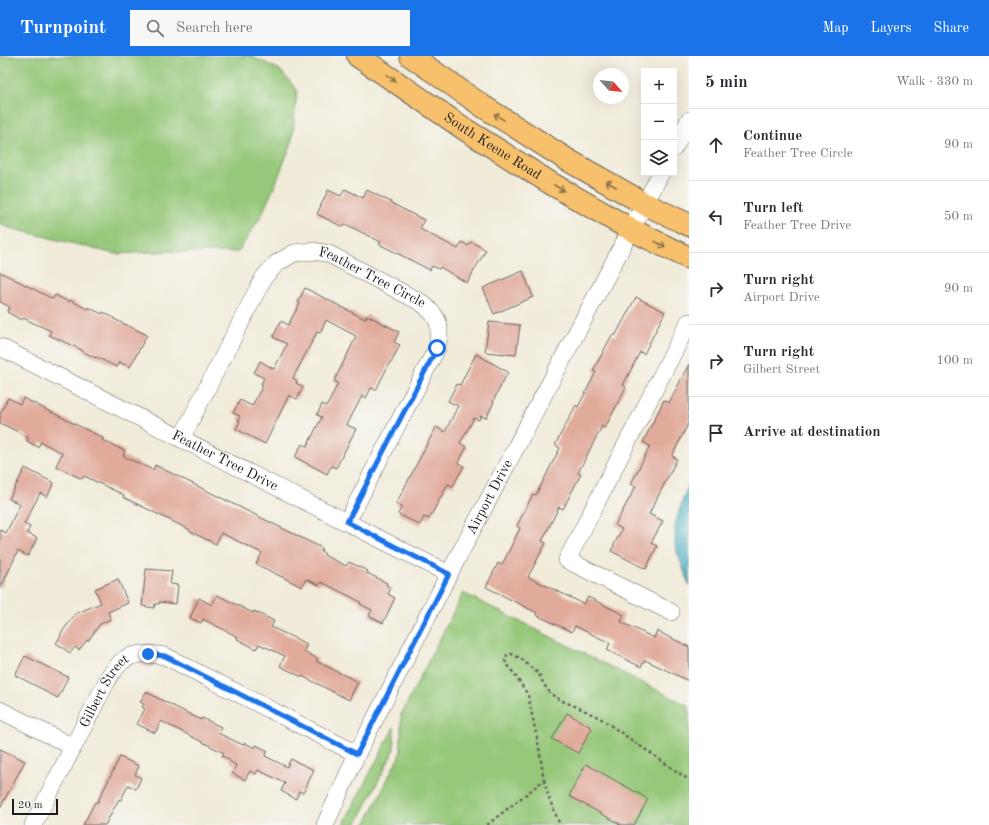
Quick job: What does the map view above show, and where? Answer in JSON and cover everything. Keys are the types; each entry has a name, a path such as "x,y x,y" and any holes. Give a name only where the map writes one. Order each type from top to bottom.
{"main road":[{"name":"South Keene Road","path":"358,56 466,130 552,184 630,229 689,258"},
{"name":"South Keene Road","path":"411,56 496,115 566,159 645,204 689,225"}],"street":[{"path":"677,142 689,120"},
{"name":"Airport Drive","path":"325,825 357,754 449,574 630,229 659,176"},
{"name":"Feather Tree Circle","path":"181,439 264,277 277,263 294,253 314,251 329,254 422,303 433,312 439,323 437,348 347,522"},
{"path":"671,612 567,560 689,322"},
{"name":"Feather Tree Drive","path":"0,348 449,574"},
{"name":"Gilbert Street","path":"33,825 110,675 120,663 133,655 148,654 165,656 357,754"},
{"path":"0,710 73,747"}],"path":[{"path":"560,825 549,798 544,780 528,694 505,661 507,655 512,654 520,658 539,674 550,693 560,700 600,718 689,780"},
{"path":"487,825 544,780"}],"green space":[{"path":"0,56 251,56 280,70 297,90 292,142 261,216 238,252 175,251 115,254 6,227 0,223"},
{"path":"463,593 689,706 689,825 365,825 401,752 401,715"},
{"path":"394,727 394,750 356,825 343,825"}],"water":[{"path":"689,483 689,585 675,546 675,525"}],"building":[{"path":"345,189 363,198 367,190 393,203 424,220 420,229 458,249 462,242 468,246 471,242 486,250 467,283 440,267 439,269 432,266 430,270 379,244 381,242 345,224 343,227 317,214 328,190 341,196"},
{"path":"523,271 533,297 494,314 483,288"},
{"path":"0,272 53,299 55,295 69,302 70,300 87,309 88,307 102,314 103,312 147,335 130,367 119,362 117,367 96,357 95,358 82,350 49,335 51,331 23,318 21,320 7,312 10,307 0,302"},
{"path":"305,288 365,319 367,315 399,332 394,342 400,345 376,390 371,388 366,398 362,396 347,425 356,429 336,468 331,466 327,474 295,457 302,444 307,446 322,417 317,415 322,404 327,406 338,383 334,381 356,336 326,320 320,333 317,332 293,378 297,381 296,383 303,387 297,399 289,395 265,444 236,429 240,421 238,420 240,416 233,413 240,400 252,406 263,385 261,384 264,378 254,373 260,361 274,369 287,344 273,337 281,321 288,325 300,303 298,302"},
{"path":"636,297 665,312 644,354 640,352 623,385 626,387 605,428 602,426 578,473 581,474 563,509 559,507 542,541 546,543 528,577 584,604 588,597 624,615 621,622 654,638 657,631 689,647 689,681 645,660 641,667 607,650 610,643 575,626 572,632 536,615 537,613 486,587 498,563 502,565 520,528 517,526 533,494 536,495 560,448 555,445 576,405 578,407 596,372 593,371 612,335 615,336"},
{"path":"489,322 520,325 516,355 485,352"},
{"path":"476,354 508,372 486,418 481,416 479,420 474,418 460,443 467,447 458,463 464,466 453,486 448,484 429,519 424,517 420,525 398,514 402,507 396,504 436,427 445,432 458,406 448,401 457,384 460,385"},
{"path":"689,364 689,422 672,456 677,459 649,514 663,521 651,543 657,546 646,569 611,551 622,529 615,525 636,486 631,484 650,446 643,442 664,400 669,403"},
{"path":"8,398 20,404 23,398 103,438 102,440 125,451 123,456 153,470 155,465 322,548 321,551 325,554 324,555 346,566 349,562 368,571 367,573 387,583 386,585 391,588 388,594 395,598 383,623 369,616 372,610 360,604 361,602 321,582 319,585 306,579 302,587 256,564 262,553 221,533 216,544 123,497 124,495 84,476 82,479 56,466 62,453 41,442 38,447 27,441 28,437 0,423 0,414"},
{"path":"25,468 54,483 47,497 40,493 24,524 30,527 27,533 37,538 28,556 18,551 0,589 0,530 6,533 20,504 9,499"},
{"path":"146,569 172,571 170,584 178,585 176,604 159,602 159,604 155,604 154,608 142,606"},
{"path":"118,579 128,603 108,612 111,619 100,624 88,641 87,640 79,650 75,647 70,653 56,643 75,614 101,603 95,589"},
{"path":"217,595 253,613 254,611 274,621 271,627 307,644 304,651 318,659 316,661 358,682 349,700 280,666 285,656 259,644 256,649 237,639 238,637 203,619 201,623 190,618 199,598 212,605"},
{"path":"25,656 68,677 58,698 15,675"},
{"path":"146,692 201,720 202,718 221,727 218,733 243,745 245,743 255,748 256,745 268,751 265,756 287,767 291,759 314,770 303,793 299,791 296,799 281,791 285,783 258,770 256,774 250,771 245,780 232,773 236,765 229,761 229,759 222,756 224,753 161,721 155,733 137,724 145,709 142,707 144,704 140,702"},
{"path":"567,713 592,728 578,753 552,739"},
{"path":"0,749 25,761 0,808"},
{"path":"120,757 139,766 135,775 141,778 136,789 128,785 121,800 119,799 105,825 83,825 95,802 97,803"},
{"path":"586,764 648,799 634,825 622,825 569,796"}],"route":[{"path":"148,654 165,656 357,754 449,574 347,522 437,348"}]}
